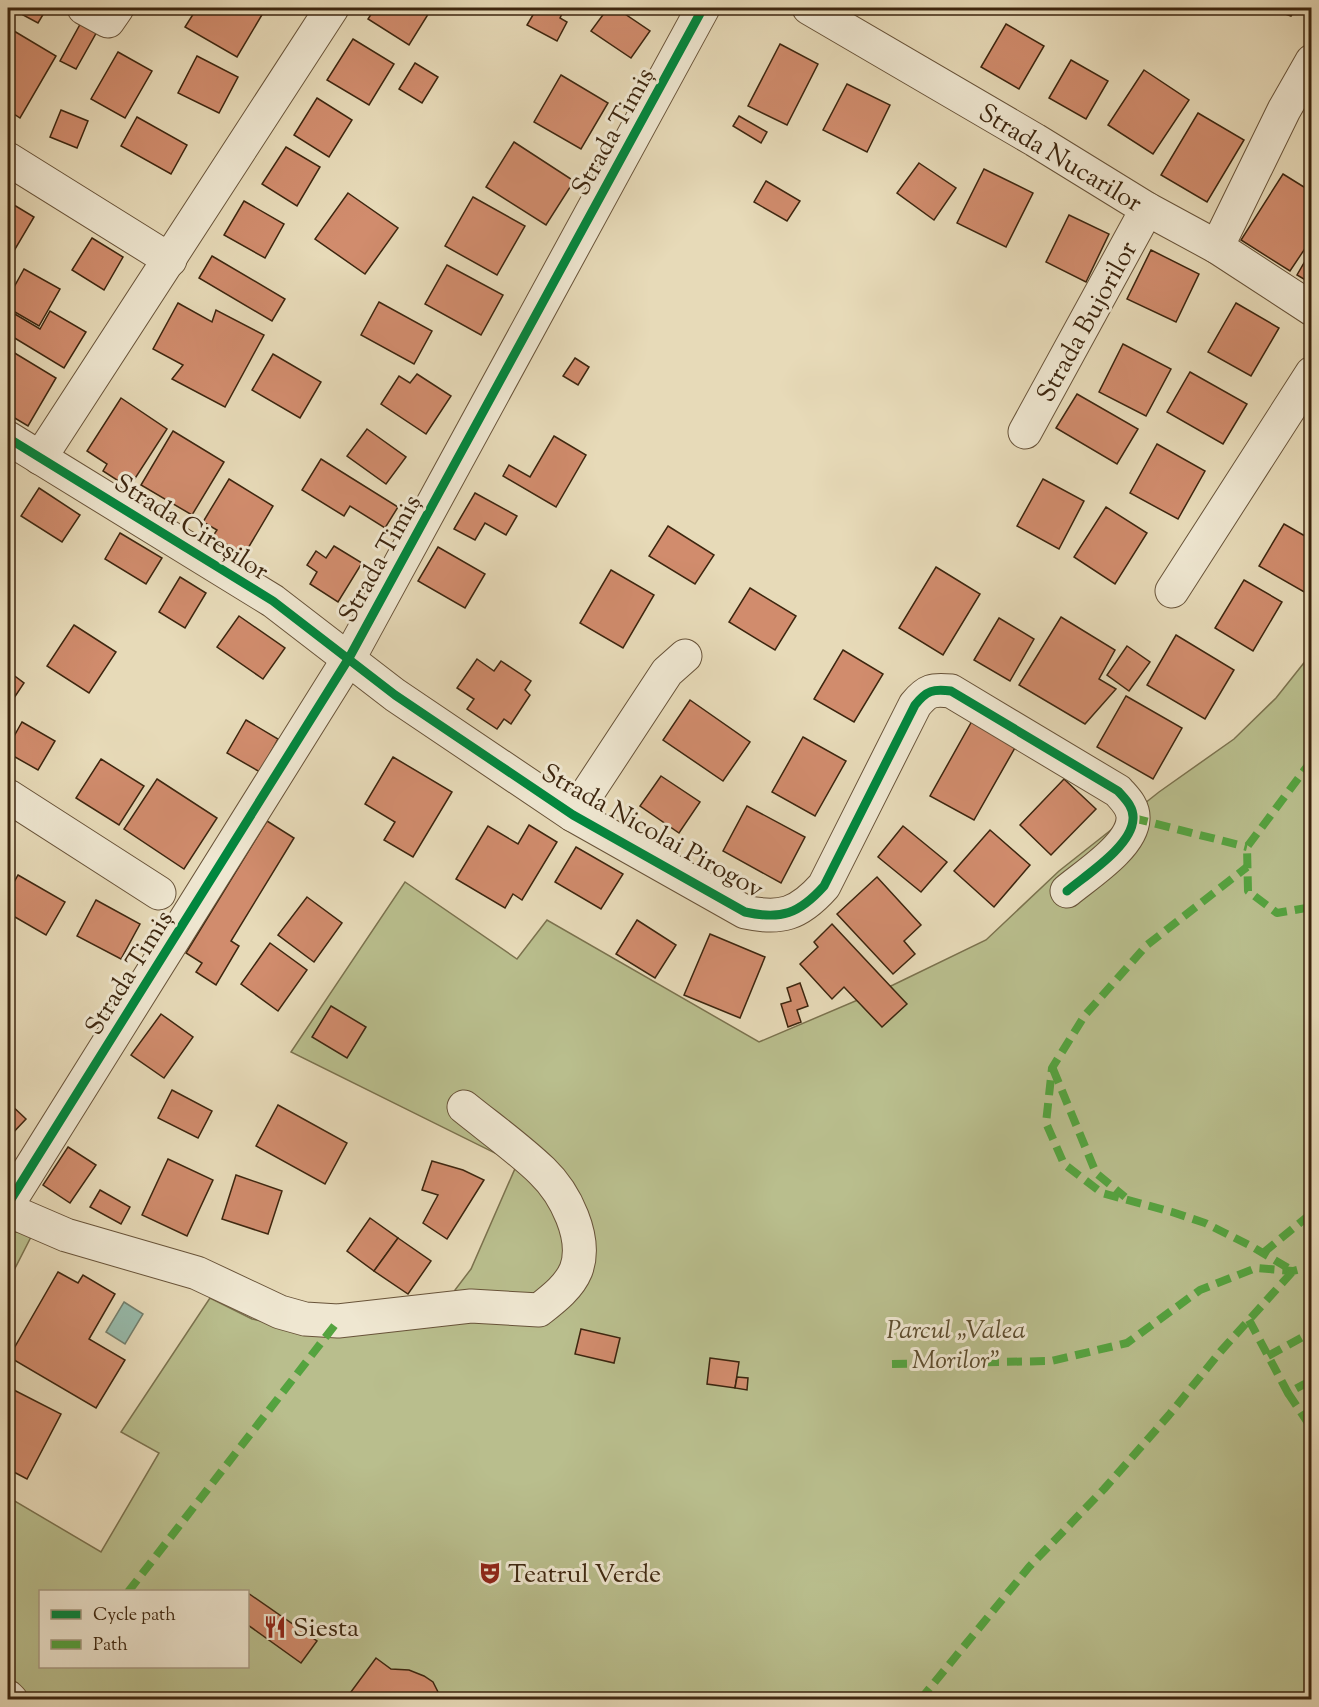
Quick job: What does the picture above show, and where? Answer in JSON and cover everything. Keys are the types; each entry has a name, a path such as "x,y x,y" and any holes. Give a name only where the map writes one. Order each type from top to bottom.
{"street":[{"path":"84,8 108,21 117,8"},
{"path":"40,458 332,8"},
{"name":"Strada Timiș","path":"8,1204 349,658 703,8"},
{"name":"Strada Nucarilor","path":"810,8 1035,140 1147,209 1217,247 1311,309"},
{"path":"1217,247 1284,110 1311,61"},
{"path":"8,159 170,260"},
{"name":"Strada Bujorilor","path":"1025,432 1147,209"},
{"path":"1172,591 1311,373"},
{"name":"Strada Cireșilor","path":"8,438 273,601 349,658"},
{"name":"Strada Nicolai Pirogov","path":"573,815 667,672 685,656"},
{"name":"Strada Nicolai Pirogov","path":"349,658 395,695 573,815 745,912 766,917 798,910 813,899 824,886 915,705 923,696 935,689 951,691 1118,790 1131,806 1133,818 1131,830 1119,848 1067,891"},
{"path":"8,796 159,893"},
{"path":"8,1210 66,1235 197,1273 280,1312 305,1319 338,1321 471,1306 539,1310 561,1292 576,1271 579,1239 574,1220 543,1172 464,1107"}],"green space":[{"name":"Parcul „Valea Morilor”","path":"1311,654 1311,1699 8,1699 8,1497 101,1552 159,1453 121,1432 210,1298 252,1319 312,1331 454,1319 455,1290 471,1269 517,1164 291,1052 405,882 517,959 547,920 759,1042 893,985 986,940 1059,871 1159,792 1234,739 1276,698"},
{"path":"19,1231 32,1235 8,1282 8,1234"}],"shaded area":[{"path":"124,1302 143,1314 125,1344 106,1332"}],"building":[{"path":"27,8 47,8 38,23 23,15"},
{"path":"197,8 266,8 237,57 185,27"},
{"path":"375,8 432,8 409,45 368,19"},
{"path":"537,8 565,8 560,18 567,22 557,41 527,25"},
{"path":"608,8 616,8 650,31 631,58 591,31"},
{"path":"1269,8 1296,8 1291,16"},
{"path":"83,19 99,28 76,69 60,61"},
{"path":"1006,24 1044,46 1019,89 981,67"},
{"path":"14,31 56,56 20,118 8,110 8,42"},
{"path":"353,39 394,64 369,105 327,80"},
{"path":"780,44 818,64 787,125 748,106"},
{"path":"118,52 152,71 125,118 91,99"},
{"path":"197,56 238,77 219,113 178,93"},
{"path":"1071,60 1108,81 1086,119 1049,98"},
{"path":"415,63 438,77 422,103 399,89"},
{"path":"1144,70 1189,100 1153,154 1108,125"},
{"path":"561,75 608,103 581,149 534,122"},
{"path":"847,84 890,105 867,152 823,130"},
{"path":"317,98 352,120 329,157 294,135"},
{"path":"61,110 88,121 77,148 50,137"},
{"path":"1198,113 1244,140 1207,202 1161,175"},
{"path":"739,116 767,132 761,143 733,126"},
{"path":"137,117 187,145 171,174 121,146"},
{"path":"514,142 574,181 546,225 486,187"},
{"path":"286,147 320,167 297,206 262,184"},
{"path":"919,163 956,188 934,220 897,193"},
{"path":"984,169 1033,193 1006,247 957,223"},
{"path":"1283,174 1312,192 1312,238 1290,271 1241,240"},
{"path":"766,181 800,201 787,221 754,202"},
{"path":"348,193 398,228 365,274 315,239"},
{"path":"473,197 525,226 497,275 445,246"},
{"path":"244,201 284,224 265,258 224,235"},
{"path":"8,203 34,217 8,261"},
{"path":"1069,215 1109,234 1086,282 1046,262"},
{"path":"92,238 123,257 104,290 72,270"},
{"path":"1312,249 1312,284 1297,275"},
{"path":"1151,250 1199,274 1176,322 1127,299"},
{"path":"212,256 285,299 272,321 199,278"},
{"path":"447,265 503,295 481,335 425,304"},
{"path":"24,269 60,289 39,326 8,308 8,298"},
{"path":"379,302 432,331 414,364 361,335"},
{"path":"178,303 212,322 216,310 264,335 225,407 172,379 183,365 153,349"},
{"path":"1236,303 1279,328 1251,376 1208,352"},
{"path":"8,310 40,329 50,311 86,332 64,368 8,334"},
{"path":"1123,344 1171,369 1146,416 1099,392"},
{"path":"8,349 56,378 28,426 8,414"},
{"path":"273,354 321,382 300,418 252,390"},
{"path":"575,358 589,367 578,385 563,376"},
{"path":"1190,372 1247,404 1223,444 1167,412"},
{"path":"417,374 451,396 426,434 381,404 399,376 410,383"},
{"path":"1077,394 1138,429 1117,464 1056,428"},
{"path":"121,398 167,429 134,480 125,474 120,482 103,471 107,464 87,451"},
{"path":"367,429 406,457 386,484 347,456"},
{"path":"173,431 224,462 192,515 141,485"},
{"path":"554,436 586,455 556,507 503,476 509,465 530,477"},
{"path":"1157,444 1205,471 1178,519 1130,493"},
{"path":"321,459 398,507 385,528 350,506 344,516 302,490"},
{"path":"229,479 273,506 244,555 213,536 217,530 203,522"},
{"path":"1043,479 1084,501 1059,549 1017,526"},
{"path":"39,488 80,515 62,542 21,516"},
{"path":"475,493 517,516 506,535 485,523 475,540 454,529"},
{"path":"1106,507 1147,533 1115,584 1074,557"},
{"path":"1284,524 1312,540 1312,583 1306,593 1259,566"},
{"path":"668,526 714,555 695,584 649,556"},
{"path":"120,533 162,558 146,584 105,559"},
{"path":"334,546 362,563 338,602 310,584 317,572 307,565 316,551 326,558"},
{"path":"438,547 485,574 465,608 418,581"},
{"path":"936,567 980,594 943,655 899,628"},
{"path":"611,570 654,595 623,648 580,623"},
{"path":"180,577 206,593 185,628 159,612"},
{"path":"1244,580 1282,602 1253,651 1215,628"},
{"path":"750,588 796,616 775,650 729,622"},
{"path":"239,616 285,648 263,679 217,647"},
{"path":"1061,617 1115,650 1099,679 1116,689 1085,724 1019,685"},
{"path":"999,618 1034,639 1010,681 974,660"},
{"path":"74,625 116,652 89,693 47,666"},
{"path":"1176,635 1234,670 1205,719 1147,685"},
{"path":"1127,646 1150,662 1129,691 1107,675"},
{"path":"843,650 883,674 854,722 814,699"},
{"path":"477,659 494,671 501,661 531,681 525,690 530,695 511,724 504,719 497,729 467,709 474,699 457,688"},
{"path":"8,671 24,683 8,707"},
{"path":"1126,696 1182,728 1153,779 1097,747"},
{"path":"690,700 750,742 723,781 663,740"},
{"path":"246,720 278,739 260,772 227,753"},
{"path":"972,721 1016,746 974,820 930,796"},
{"path":"22,722 55,741 38,770 8,753 8,747"},
{"path":"803,737 846,761 815,816 772,792"},
{"path":"393,757 452,792 413,857 384,840 395,822 365,804"},
{"path":"101,759 144,786 119,825 76,798"},
{"path":"661,776 700,802 679,833 640,806"},
{"path":"157,779 217,818 184,869 124,829"},
{"path":"1064,779 1096,809 1051,855 1020,825"},
{"path":"747,806 805,837 781,883 723,851"},
{"path":"267,821 294,838 231,941 239,946 216,985 196,972 202,963 186,953"},
{"path":"529,825 557,842 522,900 513,894 505,908 456,879 488,826 518,844"},
{"path":"903,826 947,862 921,892 878,857"},
{"path":"990,830 1030,865 994,907 954,871"},
{"path":"576,847 623,874 601,909 555,882"},
{"path":"18,875 65,902 46,935 8,913 8,893"},
{"path":"877,877 921,925 904,941 915,954 893,974 837,914"},
{"path":"307,897 342,923 314,962 278,935"},
{"path":"96,900 140,924 121,959 77,936"},
{"path":"637,920 676,945 655,978 616,954"},
{"path":"832,924 907,1004 882,1027 844,987 832,999 800,964 818,947 814,942"},
{"path":"710,934 765,957 740,1018 684,995"},
{"path":"270,943 307,970 278,1011 241,984"},
{"path":"800,983 808,1006 797,1010 801,1022 788,1027 781,1004 791,1001 787,988"},
{"path":"331,1006 366,1027 347,1058 312,1037"},
{"path":"161,1014 193,1037 164,1078 131,1055"},
{"path":"172,1090 212,1111 198,1138 158,1118"},
{"path":"8,1102 26,1119 8,1138"},
{"path":"278,1105 347,1143 325,1184 256,1146"},
{"path":"68,1147 96,1165 70,1203 43,1185"},
{"path":"168,1159 213,1180 187,1236 142,1215"},
{"path":"432,1161 463,1170 484,1180 447,1239 423,1223 438,1195 422,1190"},
{"path":"236,1175 282,1191 268,1234 222,1219"},
{"path":"100,1190 130,1207 121,1224 90,1207"},
{"path":"370,1218 398,1238 374,1271 347,1251"},
{"path":"398,1238 431,1261 408,1294 374,1271"},
{"path":"58,1272 78,1283 83,1275 115,1294 89,1339 125,1360 96,1408 9,1357"},
{"path":"581,1329 620,1338 614,1363 575,1354"},
{"path":"710,1358 739,1362 735,1388 707,1384"},
{"path":"737,1377 748,1378 747,1390 735,1388"},
{"path":"8,1387 61,1414 27,1479 8,1469"},
{"path":"249,1594 317,1641 301,1663 249,1626"},
{"path":"376,1658 391,1669 409,1670 424,1676 433,1682 442,1700 345,1700"}],"marked path":[{"path":"1312,760 1247,847 1248,891 1277,913 1312,907"},
{"path":"1133,818 1247,847"},
{"path":"920,1700 1029,1567 1104,1489 1221,1351 1293,1271 1251,1246 1205,1223 1102,1193 1064,1164 1046,1123 1052,1068 1085,1015 1147,945 1247,867"},
{"path":"1053,1069 1096,1173 1125,1197"},
{"path":"1263,1253 1312,1213"},
{"path":"892,1364 1051,1361 1127,1343 1200,1290 1256,1268 1293,1271 1312,1266"},
{"path":"1249,1320 1288,1393 1312,1380"},
{"path":"130,1590 338,1321"},
{"path":"1268,1356 1312,1332"},
{"path":"1288,1393 1312,1429"},
{"path":"8,1697 11,1700"}],"cycle path":[{"path":"8,1204 349,658 703,8"},
{"path":"8,438 273,601 395,695 573,815 745,912 769,915 789,912 798,909 824,886 915,705 927,693 939,690 951,691 1118,791 1128,804 1133,819 1131,829 1125,839 1107,859 1067,891"}],"place":[{"name":"Teatrul Verde","path":"490,1573"},
{"name":"Siesta","path":"275,1627"}]}
